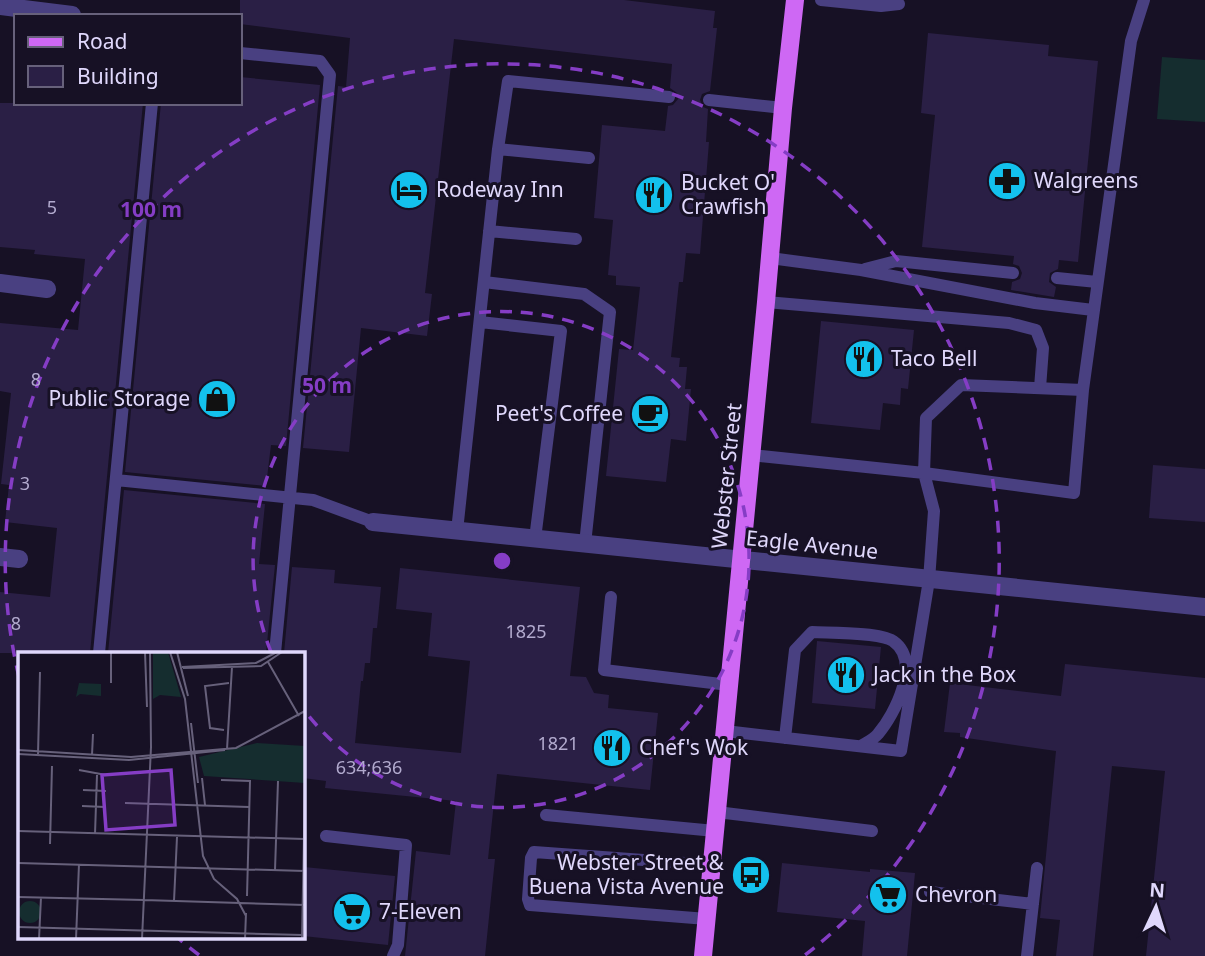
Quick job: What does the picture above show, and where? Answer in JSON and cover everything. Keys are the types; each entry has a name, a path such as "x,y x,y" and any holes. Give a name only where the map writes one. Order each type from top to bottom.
{"main road":[{"name":"Webster Street","path":"703,956 795,0"}],"street":[{"path":"0,6 64,14"},
{"path":"0,283 47,289"},
{"name":"Eagle Avenue","path":"373,522 1205,607"},
{"path":"0,557 19,559"}],"lane":[{"path":"821,0 881,6 899,4"},
{"path":"751,454 1074,493 1093,310 1131,41 1144,0"},
{"path":"242,53 320,61 330,75 275,652"},
{"path":"457,531 498,149 508,81 669,97"},
{"path":"709,100 783,108"},
{"path":"100,652 152,105"},
{"path":"498,149 589,158"},
{"path":"489,231 576,239"},
{"path":"770,258 861,270 1035,303 1093,310"},
{"path":"861,270 896,261 1013,273"},
{"path":"1056,278 1097,282"},
{"path":"484,282 584,294 610,312 585,544"},
{"path":"766,302 1009,323 1036,330 1043,348 1040,388"},
{"path":"480,322 561,331 535,539"},
{"path":"725,731 901,751 929,580 934,511 924,473 926,418 961,385 1083,390"},
{"path":"116,480 313,500 373,522"},
{"path":"611,597 604,670 729,685"},
{"path":"785,738 795,650 812,632 870,635 893,641 905,658 905,682 894,710 877,736 860,746"},
{"path":"717,812 872,831"},
{"path":"546,815 715,831"},
{"path":"326,836 406,845 398,945 393,956"},
{"path":"707,919 530,905 528,899 531,858 534,852 712,865"},
{"path":"1027,956 1037,868"},
{"path":"930,892 1033,904"}],"green space":[{"path":"1162,57 1205,60 1205,122 1157,119"}],"building":[{"path":"240,0 624,0 715,11 713,28 717,28 710,91 702,94 700,100 703,107 708,109 706,142 709,142 700,254 686,253 683,282 679,282 671,357 680,358 679,367 687,367 685,389 691,389 686,441 671,439 666,482 606,476 619,349 633,350 640,287 616,285 616,276 608,275 613,220 594,218 602,125 665,131 668,106 678,99 677,93 670,88 672,64 454,39 425,293 432,294 427,336 361,328 349,452 303,448 338,86 346,87 350,38 242,24"},
{"name":"Walgreens","path":"928,33 1049,45 1048,56 1098,61 1078,262 1059,260 1058,269 1050,273 1049,282 1056,287 1054,297 1011,290 1012,282 1020,279 1022,273 1019,266 1013,264 1014,256 922,247 935,115 921,113"},
{"path":"242,77 320,85 286,446 271,445 266,486 125,472 161,105 242,105"},
{"path":"0,103 143,105 90,652 0,653 0,592 50,597 57,528 5,522 9,485 1,484 11,393 0,391 0,323 78,330 85,259 34,254 35,250 0,247"},
{"name":"Taco Bell","path":"821,321 914,330 908,389 901,388 900,405 883,403 880,430 811,423"},
{"path":"1153,465 1205,469 1205,522 1149,518"},
{"path":"124,490 265,504 259,564 275,565 266,652 108,652"},
{"path":"292,567 335,570 334,583 381,587 370,663 365,663 361,681 355,743 461,753 470,661 428,656 432,613 396,609 400,568 580,587 570,676 586,677 594,693 609,695 608,708 658,713 650,790 497,774 488,859 495,859 485,956 405,956 416,851 450,855 456,801 325,788 326,781 304,778 304,652 284,652"},
{"name":"Jack in the Box","path":"817,641 881,647 875,709 812,703"},
{"path":"1065,664 1205,678 1205,956 1146,956 1165,771 1112,766 1093,956 1056,956 1060,920 1040,918 1056,751 960,737 960,733 944,732 950,683 1061,696"},
{"path":"782,863 870,872 870,869 915,873 907,956 862,956 865,921 777,912"},
{"path":"304,867 395,876 388,945 304,936"}],"place":[{"name":"Walgreens","path":"1007,181"},
{"name":"Rodeway Inn","path":"409,190"},
{"name":"Bucket O' Crawfish","path":"654,195"},
{"name":"Taco Bell","path":"864,359"},
{"name":"Public Storage","path":"217,399"},
{"name":"Peet's Coffee","path":"650,414"},
{"name":"Jack in the Box","path":"846,675"},
{"name":"Chef's Wok","path":"612,748"},
{"name":"Webster Street & Buena Vista Avenue","path":"751,875"},
{"name":"Chevron","path":"888,895"},
{"name":"7-Eleven","path":"352,912"}]}
